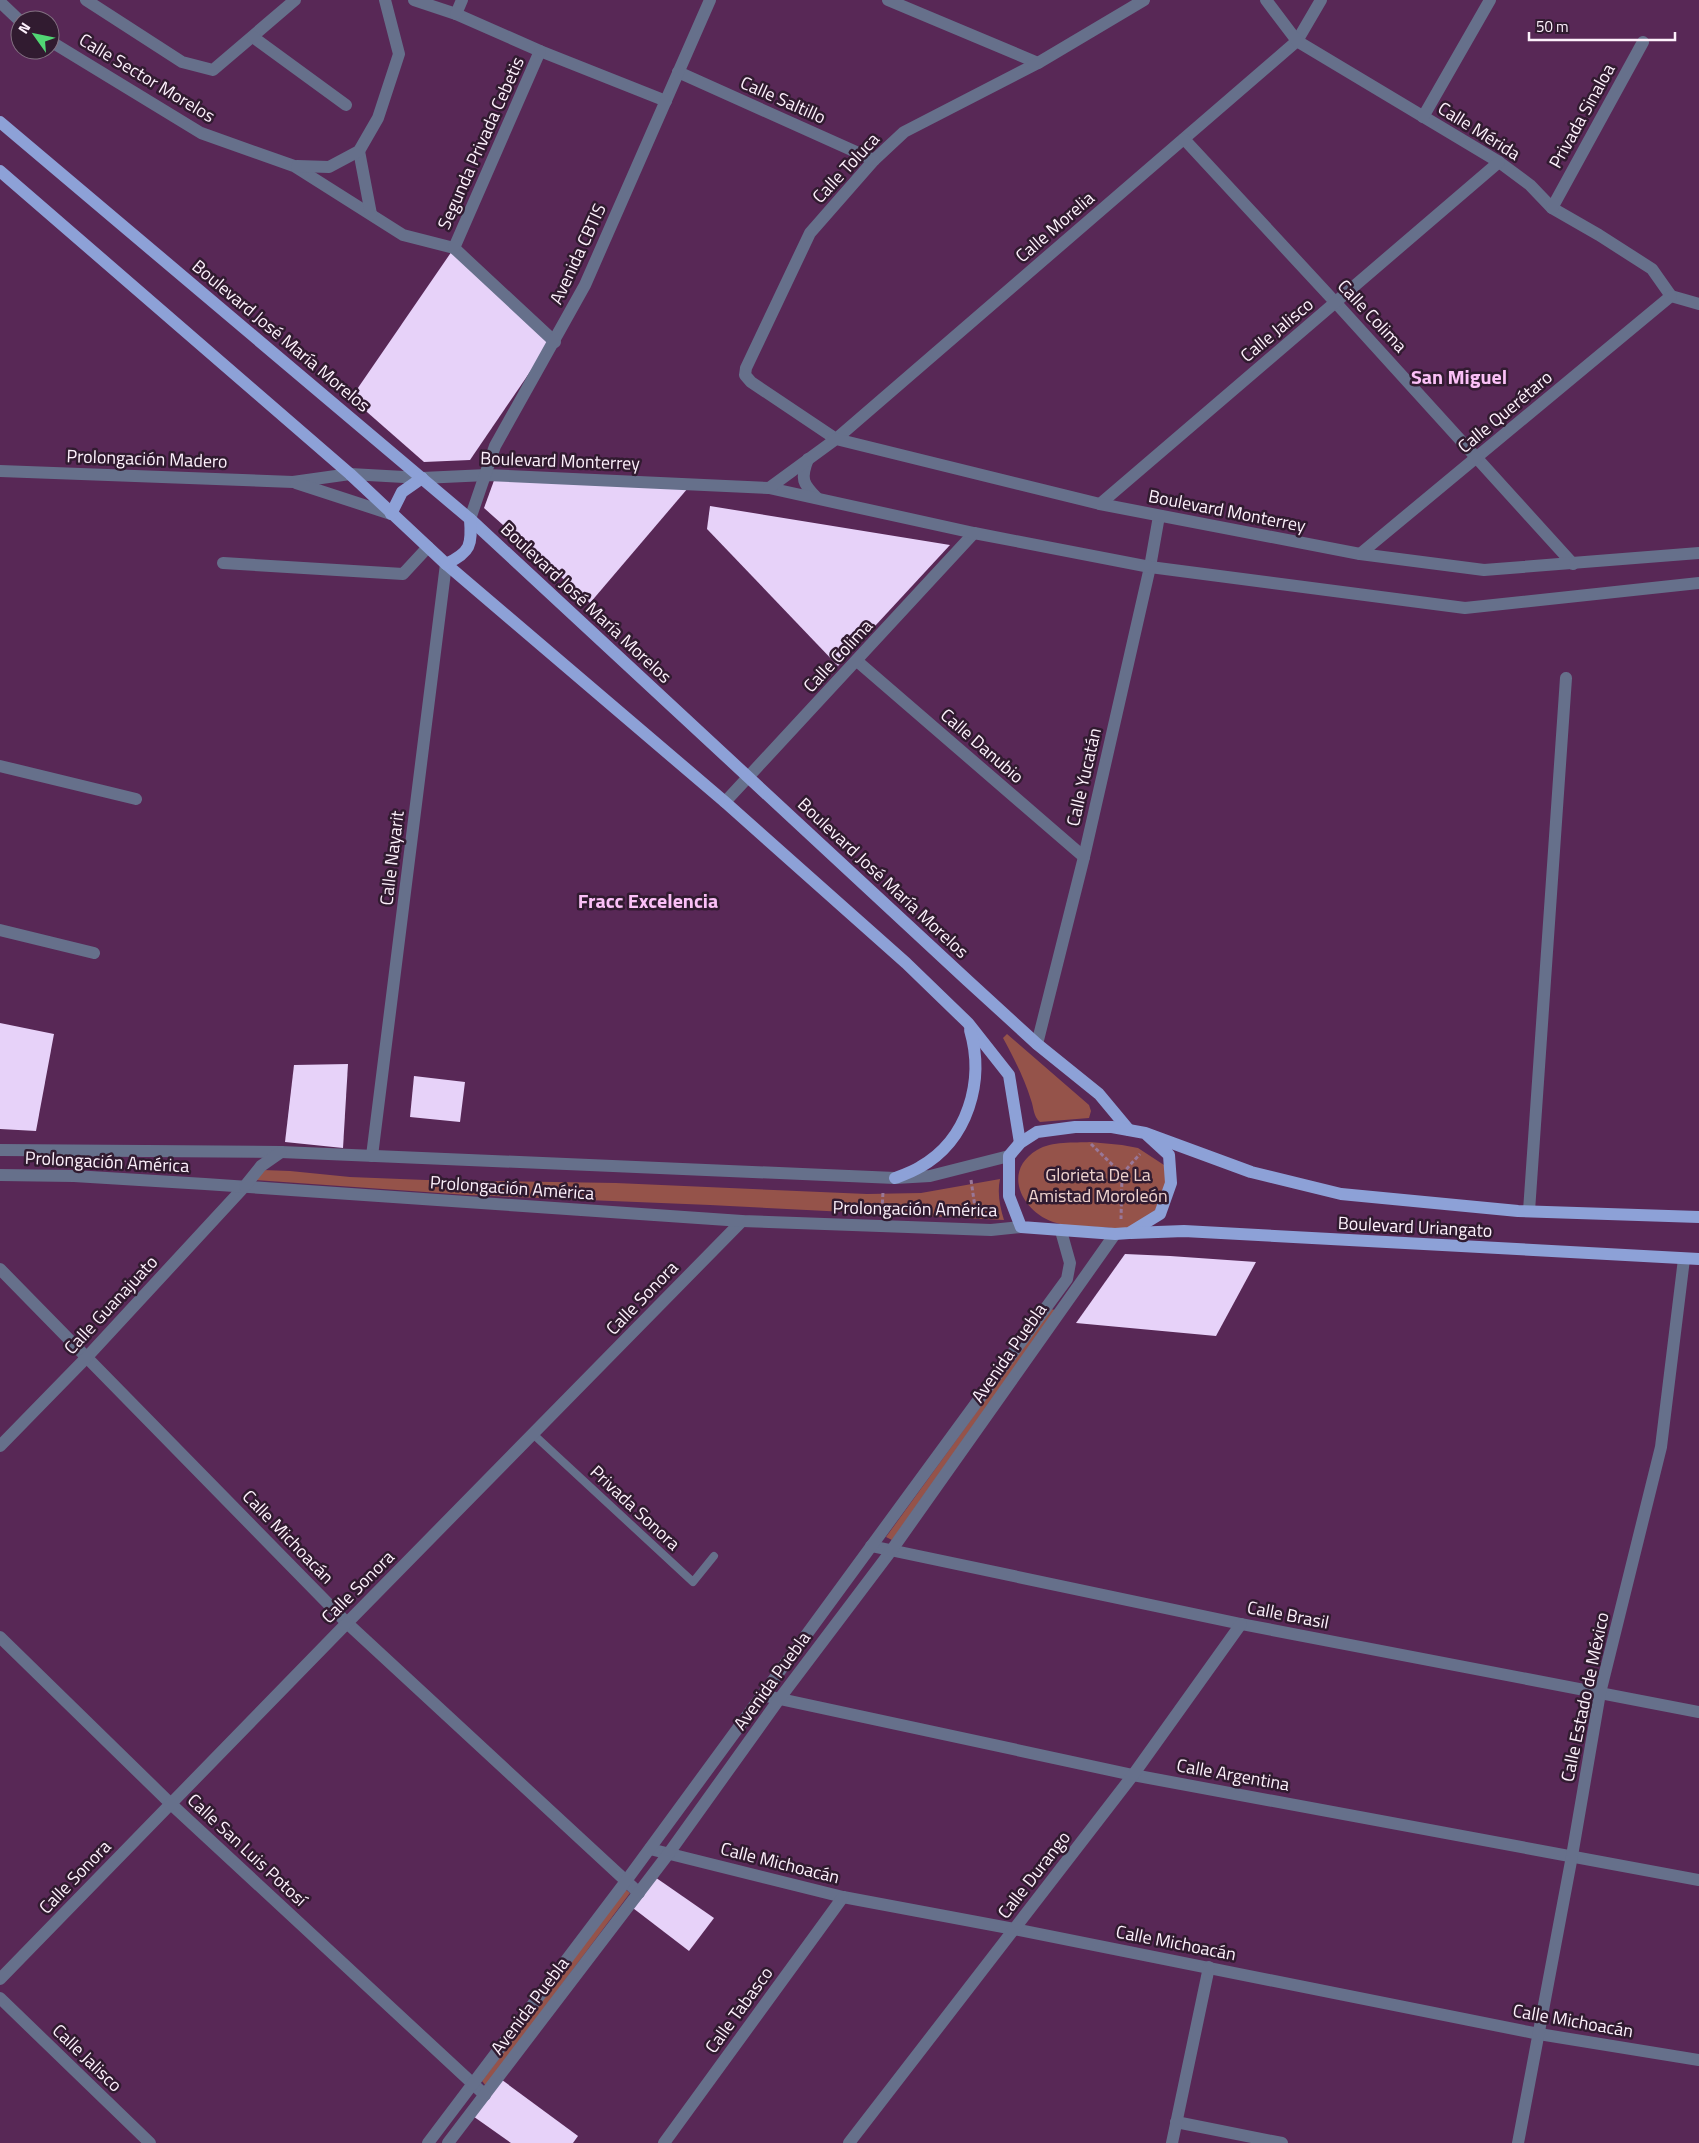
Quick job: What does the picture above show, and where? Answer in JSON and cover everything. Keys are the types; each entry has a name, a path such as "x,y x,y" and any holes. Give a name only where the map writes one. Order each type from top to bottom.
{"main road":[{"name":"Boulevard José María Morelos","path":"0,122 470,518 966,980 1038,1044 1100,1094 1129,1130"},
{"path":"0,171 350,474 446,564 725,802 856,918 968,1023 1009,1075 1020,1142"},
{"path":"391,514 402,492 422,478"},
{"path":"446,564 462,556 472,541 470,518"},
{"path":"890,1178 920,1167 945,1148 968,1113 976,1066 974,1043 968,1023"},
{"path":"1075,1127 1036,1132 1020,1142 1009,1156 1010,1196 1021,1227 1061,1231 1122,1233 1160,1214 1172,1184 1169,1155 1145,1133"},
{"name":"Boulevard Uriangato","path":"1075,1127 1112,1127 1145,1133 1251,1172 1341,1194 1529,1211 1699,1217"},
{"name":"Boulevard Uriangato","path":"1122,1233 1184,1231 1699,1259"}],"street":[{"path":"86,0 182,62 213,70 295,0"},
{"path":"294,166 329,168 359,152 378,118 399,54 385,0"},
{"path":"414,0 456,14 540,52 666,101"},
{"path":"456,14 462,0"},
{"name":"Avenida CBTIS","path":"470,518 487,475 495,446 586,285 710,0"},
{"path":"888,0 1038,62"},
{"name":"Calle Toluca","path":"836,439 751,382 745,375 746,368 810,233 874,160 904,132 1038,62 1144,0"},
{"name":"Calle Mérida","path":"1266,0 1296,42 1499,162 1530,185 1552,208 1599,234 1652,269 1671,296"},
{"name":"Calle Morelia","path":"836,439 1296,42 1321,0"},
{"path":"1423,116 1490,0"},
{"path":"0,2 10,12"},
{"path":"253,37 346,105"},
{"name":"Privada Sinaloa","path":"1552,208 1643,42"},
{"name":"Calle Sector Morelos","path":"60,47 201,133 294,166 403,235 454,248 555,342"},
{"name":"Segunda Privada Cebetis","path":"454,248 540,52"},
{"name":"Calle Saltillo","path":"678,72 874,160"},
{"name":"Calle Colima","path":"1184,139 1573,564"},
{"path":"359,152 371,214"},
{"name":"Calle Jalisco","path":"1100,504 1499,162"},
{"path":"1671,296 1699,304"},
{"name":"Calle Querétaro","path":"1360,554 1671,296"},
{"path":"769,488 836,439"},
{"name":"Boulevard Monterrey","path":"836,439 1100,504 1360,554 1484,570 1699,553"},
{"path":"808,459 802,472 805,486 818,498"},
{"name":"Prolongación Madero","path":"0,471 293,482 350,474"},
{"name":"Boulevard Monterrey","path":"350,474 422,478 487,475 769,488 974,533 1150,567 1465,608 1699,583"},
{"name":"Prolongación Madero","path":"293,482 391,514"},
{"name":"Calle Yucatán","path":"1038,1044 1084,857 1150,567 1159,516"},
{"name":"Calle Colima","path":"725,802 857,662 974,533"},
{"path":"224,563 403,574 428,547"},
{"name":"Calle Nayarit","path":"372,1156 446,564"},
{"name":"Calle Danubio","path":"857,662 1084,857"},
{"path":"1529,1211 1566,678"},
{"path":"0,766 136,799"},
{"path":"0,930 94,953"},
{"name":"Prolongación América","path":"0,1150 282,1152 890,1178 930,1176 1009,1156"},
{"name":"Calle Guanajuato","path":"0,1446 87,1356 262,1166 282,1152"},
{"name":"Prolongación América","path":"0,1175 74,1176 245,1186 742,1221 991,1230 1021,1227"},
{"name":"Calle Sonora","path":"0,1979 742,1221"},
{"name":"Avenida Puebla","path":"428,2143 650,1849 1067,1279 1070,1262 1061,1231"},
{"name":"Avenida Puebla","path":"448,2143 669,1853 780,1698 1122,1233"},
{"name":"Calle Estado de México","path":"1518,2143 1572,1856 1600,1693 1661,1447 1684,1259"},
{"name":"Calle Michoacán","path":"0,1269 347,1623 639,1893"},
{"name":"Calle Brasil","path":"871,1546 1241,1624 1699,1712"},
{"name":"Calle Durango","path":"849,2143 1133,1775 1241,1624"},
{"name":"Calle San Luis Potosí","path":"0,1637 171,1804 484,2095"},
{"name":"Calle Argentina","path":"762,1695 1133,1775 1699,1880"},
{"name":"Calle Michoacán","path":"650,1849 843,1897 1209,1967 1539,2034 1699,2060"},
{"name":"Calle Tabasco","path":"664,2143 843,1897"},
{"path":"1172,2143 1209,1967"},
{"name":"Calle Jalisco","path":"0,1998 150,2143"},
{"path":"1176,2122 1282,2143"}],"lane":[{"name":"Privada Sonora","path":"533,1434 693,1582 714,1556"}],"path":[{"path":"1075,1127 1122,1174"},
{"path":"1122,1233 1122,1174 1140,1154"},
{"path":"969,1166 978,1229"},
{"path":"881,1226 890,1178"}],"green space":[{"path":"1007,1034 1089,1105 1091,1111 1089,1118 1040,1122 1038,1120 1022,1076 1003,1038"},
{"name":"Glorieta De La Amistad Moroleón","path":"1090,1142 1138,1148 1164,1165 1167,1176 1158,1210 1136,1225 1122,1229 1058,1224 1032,1209 1020,1189 1018,1179 1020,1168 1026,1159 1037,1150 1049,1145"},
{"path":"263,1170 350,1177 616,1183 867,1194 921,1193 1000,1179 999,1200 1004,1220 468,1195 255,1180"},
{"path":"1051,1309 1055,1310 892,1540 886,1537"},
{"path":"625,1889 630,1893 486,2086 482,2081"}],"building":[{"path":"452,251 551,341 470,460 424,462 351,398"},
{"path":"496,475 688,488 590,603 484,508"},
{"path":"710,506 950,545 838,666 707,529"},
{"path":"0,1023 54,1034 36,1131 0,1129"},
{"path":"348,1064 343,1148 285,1142 294,1065"},
{"path":"414,1076 465,1082 460,1122 410,1117"},
{"path":"1125,1254 1256,1262 1216,1336 1076,1323"},
{"path":"652,1875 714,1918 689,1951 629,1905"},
{"path":"498,2077 578,2136 573,2143 511,2143 470,2114"}],"district":[{"name":"San Miguel","path":"1459,377"},
{"name":"Fracc Excelencia","path":"648,901"}]}
